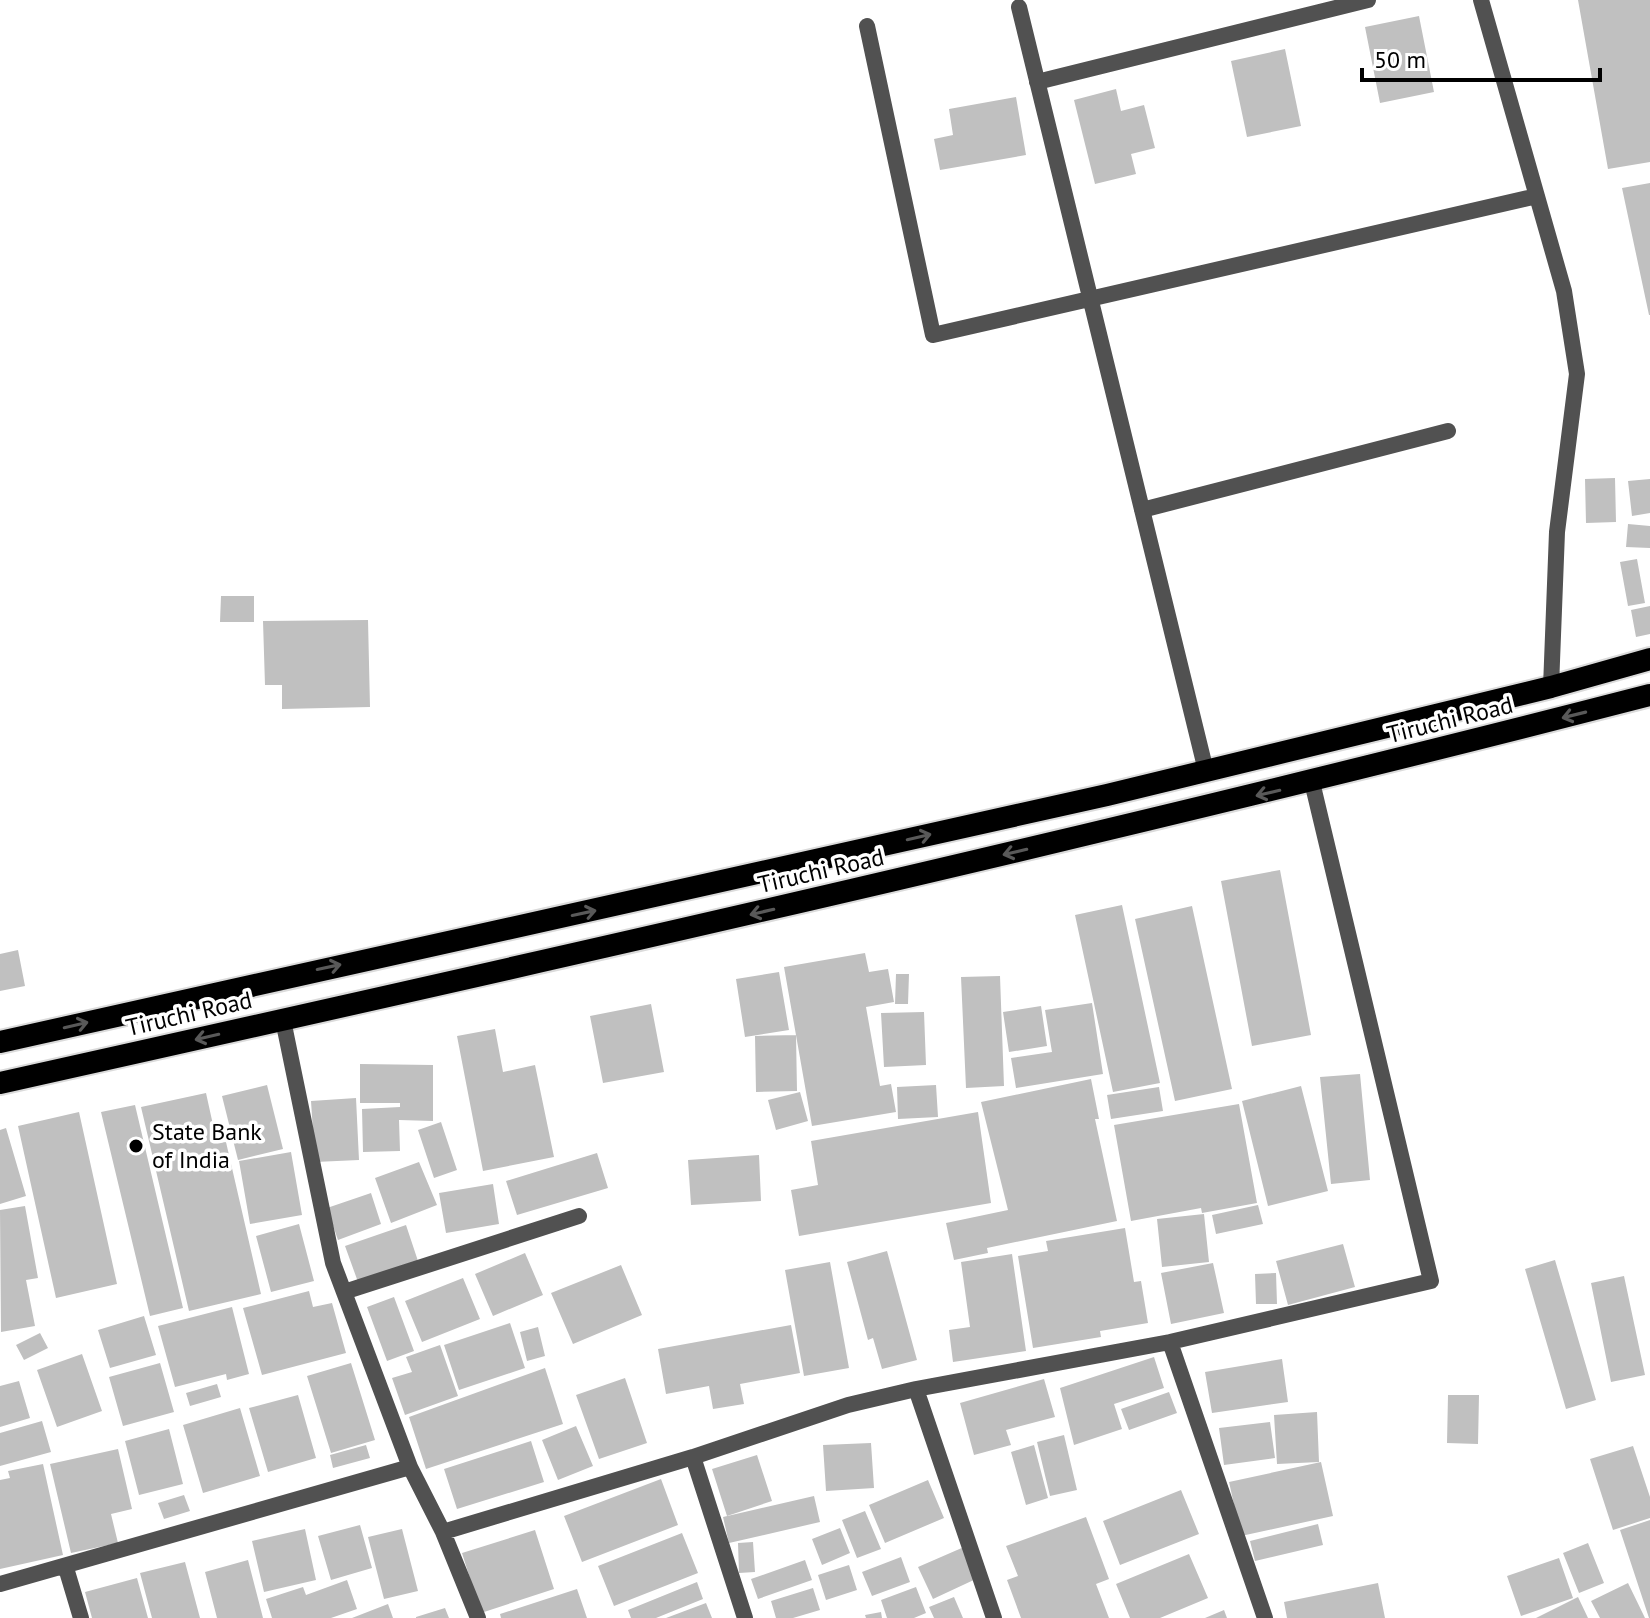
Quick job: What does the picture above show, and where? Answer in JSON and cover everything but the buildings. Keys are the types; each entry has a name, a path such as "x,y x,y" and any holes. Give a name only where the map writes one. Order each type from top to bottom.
{"highway":[{"name":"Tiruchi Road","path":"0,1042 1206,771 1551,687 1650,659"},
{"name":"Tiruchi Road","path":"0,1083 629,943 1312,782 1650,695"}],"street":[{"path":"1037,82 1368,0"},
{"path":"1481,0 1564,291 1577,374 1557,532 1551,687"},
{"path":"1019,7 1206,771"},
{"path":"867,26 933,335 1537,196"},
{"path":"1142,510 1448,431"},
{"path":"443,1532 693,1457 848,1405 916,1389 1170,1342 1431,1281 1312,782"},
{"path":"283,1020 333,1263 410,1467 443,1532 478,1618"},
{"path":"344,1292 579,1216"},
{"path":"1170,1342 1265,1618"},
{"path":"916,1389 994,1618"},
{"path":"693,1457 745,1618"},
{"path":"0,1584 66,1568 410,1467"},
{"path":"66,1568 81,1618"}],"place":[{"name":"State Bank of India","path":"136,1146"}]}
